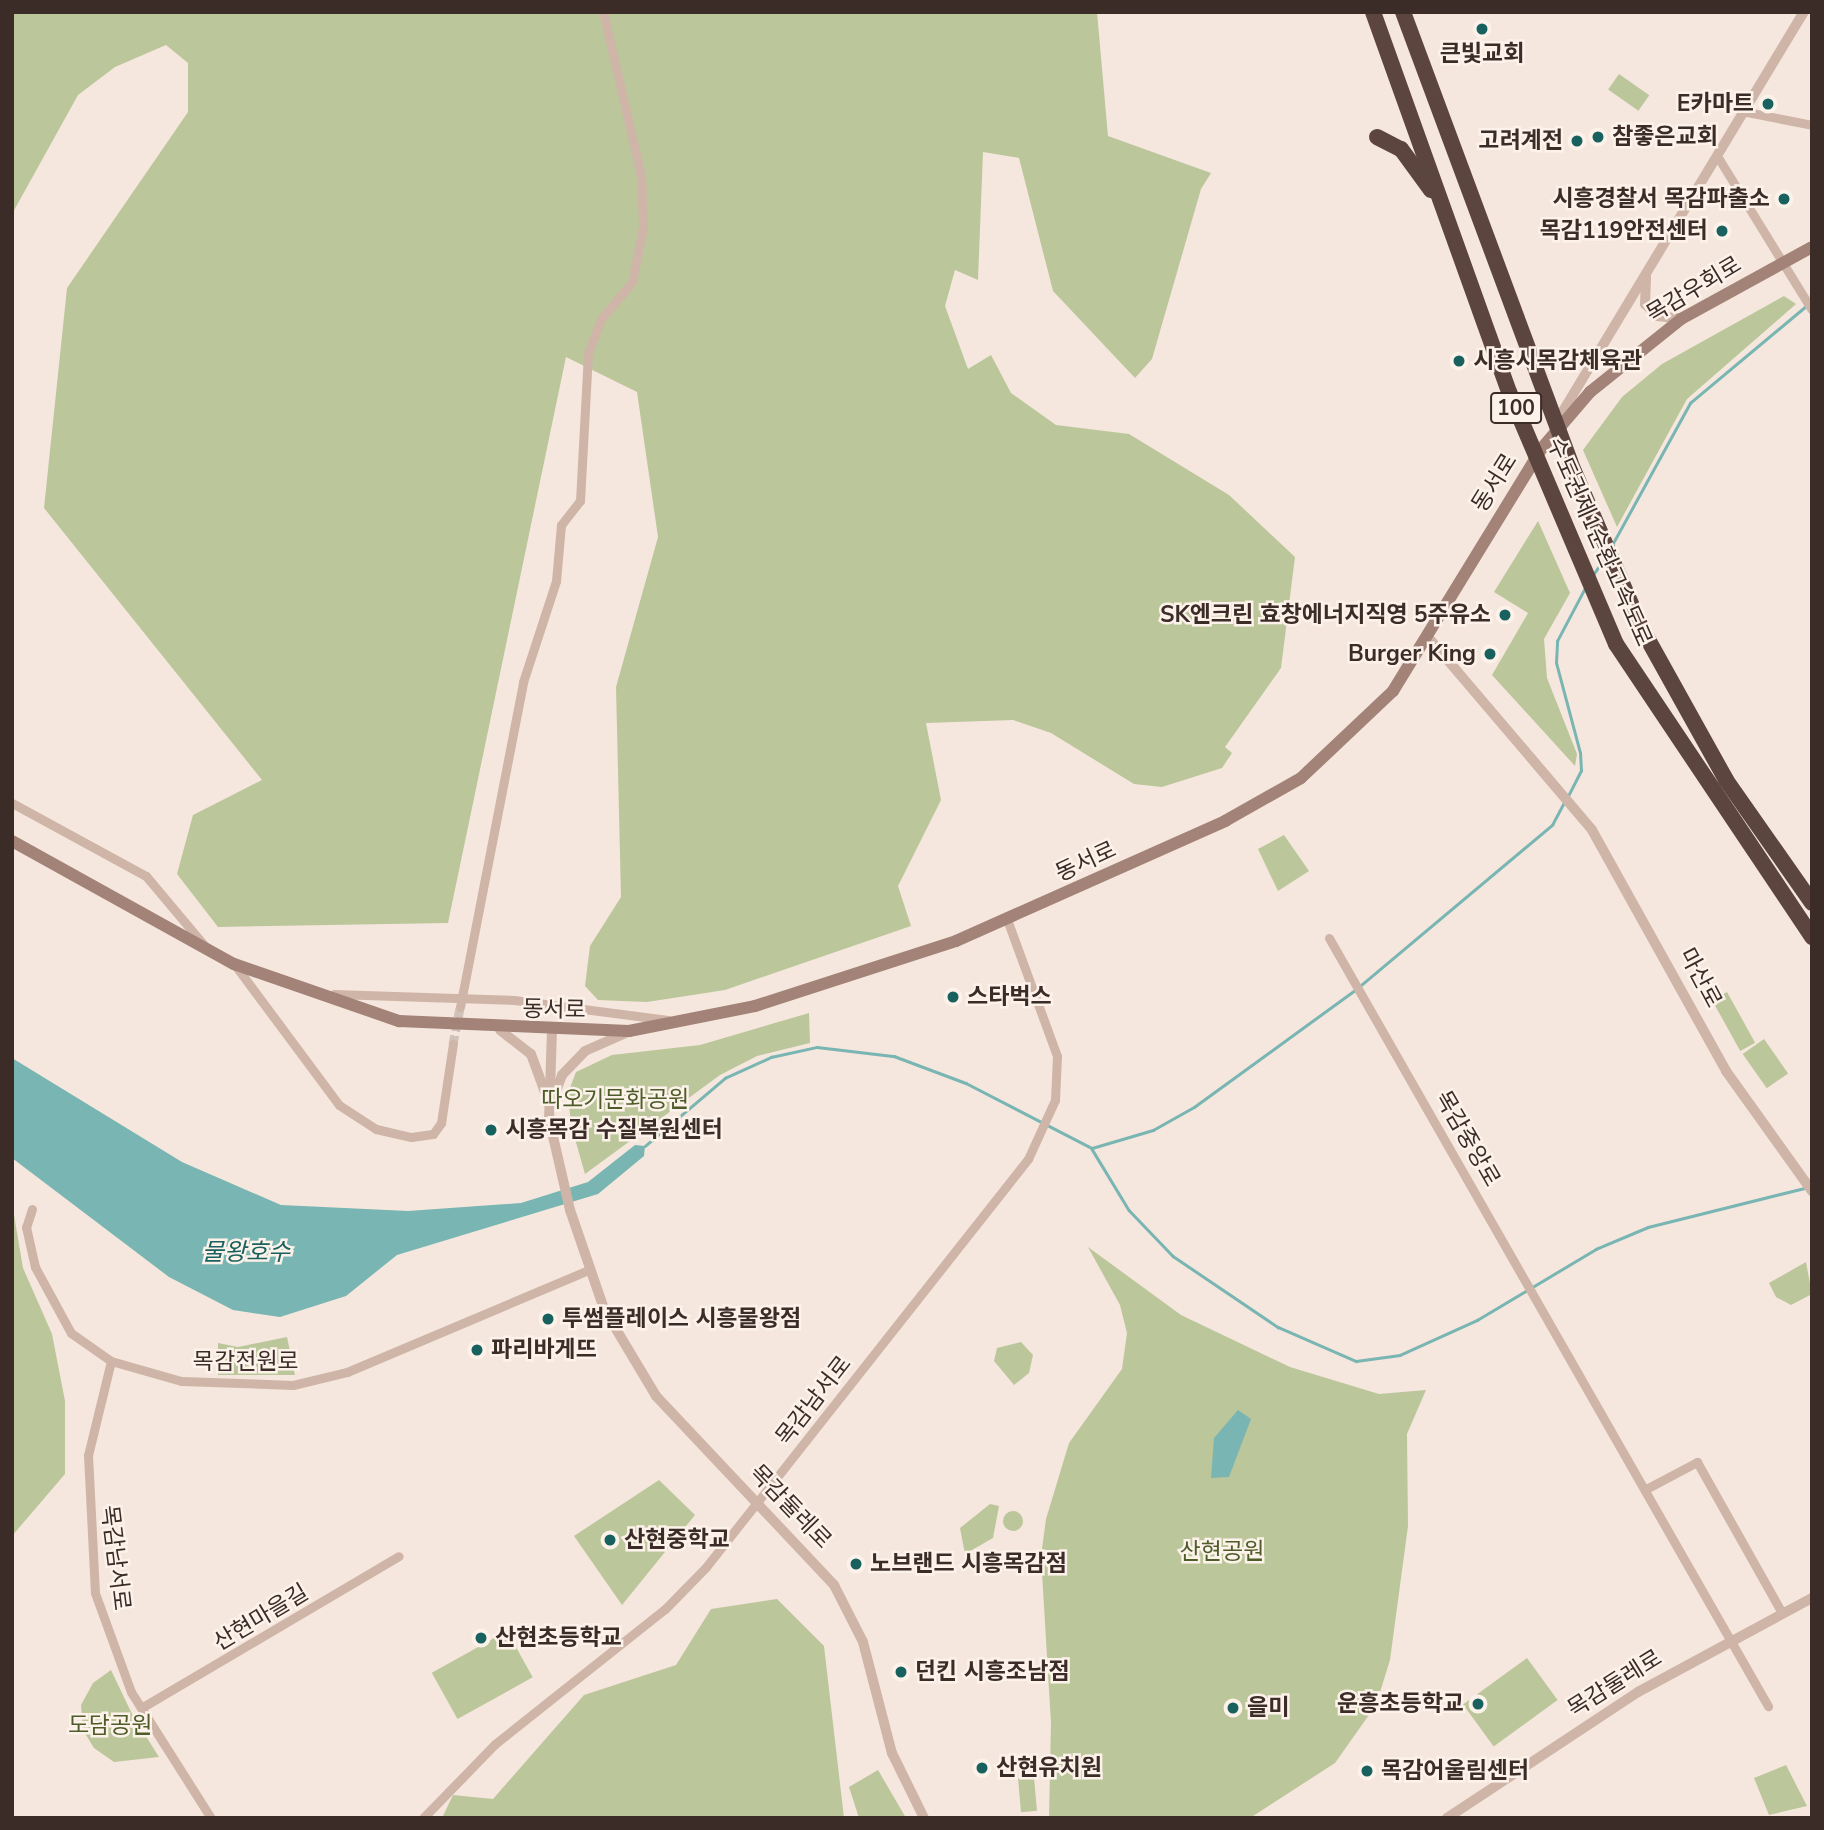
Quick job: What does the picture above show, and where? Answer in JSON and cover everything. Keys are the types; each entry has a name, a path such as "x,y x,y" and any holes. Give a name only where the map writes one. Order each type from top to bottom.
{"highway":[{"name":"수도권제1순환고속도로","path":"1373,12 1544,481 1616,643 1812,937"},
{"name":"수도권제1순환고속도로","path":"1403,12 1570,463 1641,627 1726,780 1812,903"},
{"path":"1377,137 1396,145 1423,177 1453,235"}],"main road":[{"name":"목감우회로","path":"1542,448 1620,364 1681,318 1812,247"},
{"name":"동서로","path":"12,841 234,964 290,987 399,1021 500,1030 629,1031 755,1006 1008,922 1301,778 1393,691 1542,448"}],"street":[{"path":"461,1002 523,682 556,581 561,525 580,501 588,353 601,319 632,282 643,227 641,176 603,12"},
{"name":"동서로","path":"1542,448 1719,159 1804,12"},
{"path":"1747,112 1812,125"},
{"path":"1719,159 1812,310"},
{"path":"1646,277 1645,304 1658,316 1681,318"},
{"name":"마산로","path":"1428,637 1575,808 1726,1071 1812,1191"},
{"path":"12,803 146,876 207,948"},
{"name":"목감남서로","path":"423,1818 495,1744 665,1609 756,1503 1013,1182 1044,1130 1053,1105 1057,1056 1008,922"},
{"name":"목감중앙로","path":"1329,938 1646,1489"},
{"path":"234,964 340,1105 376,1129 411,1137 433,1134 441,1123 453,1044"},
{"path":"290,987 396,999 461,1002 680,1022"},
{"path":"500,1030 537,1065 549,1119"},
{"path":"549,1119 552,1030"},
{"path":"549,1119 555,1091 572,1063 629,1031"},
{"name":"목감둘레로","path":"549,1119 560,1154 582,1250 623,1347 656,1396 834,1585 850,1610 895,1760 924,1818"},
{"name":"목감전원로","path":"32,1209 29,1247 52,1302 85,1348 111,1361 181,1381 293,1385 388,1359 589,1270"},
{"name":"목감남서로","path":"111,1361 88,1455 87,1527 108,1638 141,1709 211,1818"},
{"path":"1768,1706 1646,1489 1696,1462 1782,1613"},
{"name":"산현마을길","path":"141,1709 399,1556"},
{"name":"목감둘레로","path":"1447,1818 1638,1692 1812,1598"}],"green space":[{"path":"12,12 1097,12 1108,136 1211,173 1201,189 1152,359 1135,378 1053,291 1019,158 983,152 978,280 955,270 945,306 968,369 991,355 1011,393 1056,425 1129,434 1229,495 1295,557 1281,668 1225,747 1232,753 1222,768 1162,787 1134,784 1051,733 1013,720 926,723 941,800 898,886 911,926 725,990 647,1002 598,1000 585,986 590,946 621,897 616,687 658,537 637,392 566,357 448,923 218,927 177,874 193,815 262,780 44,508 67,288 188,112 188,63 166,45 115,67 78,95 12,214"},
{"path":"1619,74 1649,95 1638,111 1608,90"},
{"path":"1784,296 1796,304 1687,399 1617,527 1583,450 1622,397 1662,364"},
{"path":"1538,521 1570,593 1544,639 1547,678 1577,754 1575,766 1492,675 1528,613 1494,592"},
{"path":"1284,835 1309,871 1278,891 1258,849"},
{"path":"1727,992 1755,1043 1740,1051 1712,1000"},
{"name":"따오기문화공원","path":"809,1013 810,1043 757,1056 720,1075 585,1174 571,1125 568,1093 576,1072 612,1055 700,1045"},
{"path":"1764,1039 1788,1073 1767,1088 1743,1054"},
{"path":"12,1203 23,1268 52,1334 65,1401 65,1474 12,1536"},
{"name":"산현공원","path":"1088,1247 1181,1315 1290,1367 1379,1394 1426,1390 1407,1434 1408,1526 1390,1660 1376,1705 1335,1763 1250,1818 1049,1818 1051,1723 1041,1556 1046,1519 1069,1443 1122,1369 1127,1333 1120,1305"},
{"path":"1806,1262 1812,1294 1791,1305 1776,1297 1769,1283"},
{"path":"287,1337 295,1375 218,1375 218,1343 238,1347"},
{"path":"1021,1342 1033,1355 1029,1373 1014,1385 994,1361 997,1348"},
{"path":"659,1480 695,1515 622,1605 574,1536"},
{"path":"990,1504 999,1506 993,1538 965,1554 960,1528"},
{"path":"1013,1511 1020,1514 1023,1521 1020,1528 1013,1531 1006,1528 1003,1521 1006,1514"},
{"path":"777,1599 824,1646 844,1818 442,1818 453,1795 493,1799 584,1695 676,1665 711,1609"},
{"path":"507,1631 533,1677 457,1719 432,1673"},
{"path":"1527,1658 1558,1700 1494,1747 1463,1704"},
{"name":"도담공원","path":"111,1670 132,1714 159,1757 114,1762 94,1748 83,1730 81,1705 93,1683"},
{"path":"1786,1765 1807,1806 1769,1815 1754,1778"},
{"path":"878,1770 906,1818 859,1818 849,1787"},
{"path":"1034,1777 1037,1811 1021,1812 1018,1778"}],"water":[{"name":"물왕호수","path":"12,1058 182,1162 281,1205 408,1211 521,1203 588,1182 635,1145 645,1146 644,1156 598,1194 397,1255 346,1296 280,1317 233,1310 169,1277 12,1158"},
{"path":"1238,1410 1251,1419 1229,1477 1211,1478 1214,1438"}],"waterway":[{"path":"1612,545 1690,403 1807,305"},
{"path":"1593,575 1605,557"},
{"path":"1568,796 1581,771 1580,753 1556,663 1557,641 1586,586"},
{"path":"1360,986 1552,825 1564,802"},
{"path":"645,1146 725,1078 771,1057 817,1047 894,1056 966,1083 1092,1148 1153,1130 1194,1107 1355,990"},
{"path":"1092,1149 1129,1210 1173,1256 1278,1327 1356,1361 1400,1355 1477,1320 1596,1249 1648,1227 1805,1188"}],"tunnel":[{"path":"453,1044 460,1007"}],"place":[{"name":"큰빛교회","path":"1482,29"},
{"name":"E카마트","path":"1768,104"},
{"name":"참좋은교회","path":"1598,137"},
{"name":"고려계전","path":"1577,141"},
{"name":"시흥경찰서 목감파출소","path":"1784,199"},
{"name":"목감119안전센터","path":"1722,231"},
{"name":"시흥시목감체육관","path":"1459,361"},
{"name":"SK엔크린 효창에너지직영 5주유소","path":"1505,615"},
{"name":"Burger King","path":"1490,654"},
{"name":"스타벅스","path":"953,997"},
{"name":"시흥목감 수질복원센터","path":"491,1130"},
{"name":"투썸플레이스 시흥물왕점","path":"548,1319"},
{"name":"파리바게뜨","path":"477,1350"},
{"name":"산현중학교","path":"610,1540"},
{"name":"노브랜드 시흥목감점","path":"856,1564"},
{"name":"산현초등학교","path":"481,1638"},
{"name":"던킨 시흥조남점","path":"901,1672"},
{"name":"운흥초등학교","path":"1478,1704"},
{"name":"을미","path":"1233,1708"},
{"name":"산현유치원","path":"982,1768"},
{"name":"목감어울림센터","path":"1367,1771"}]}
